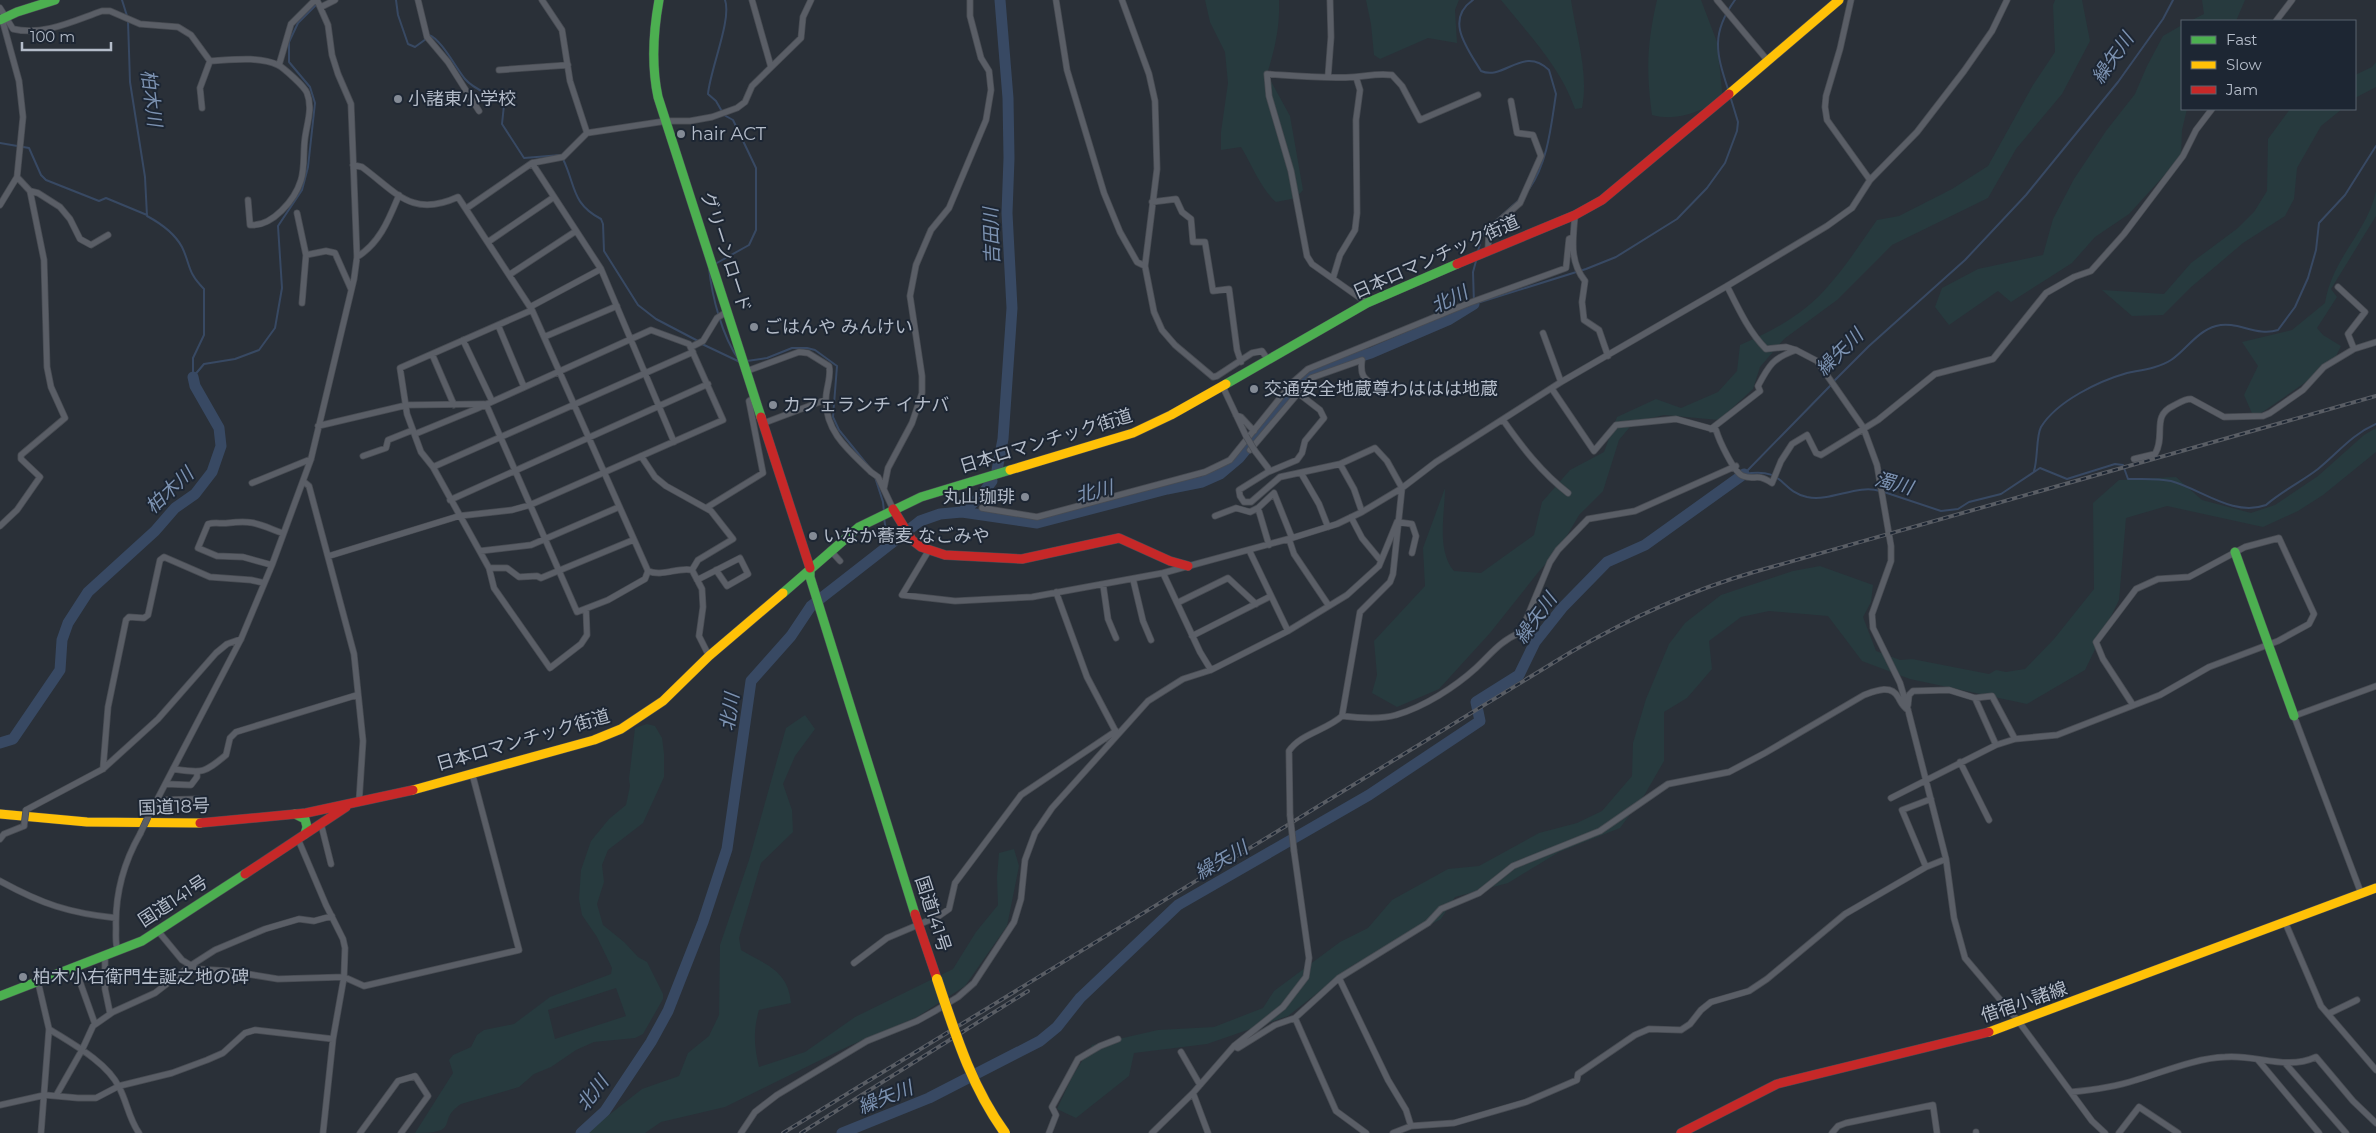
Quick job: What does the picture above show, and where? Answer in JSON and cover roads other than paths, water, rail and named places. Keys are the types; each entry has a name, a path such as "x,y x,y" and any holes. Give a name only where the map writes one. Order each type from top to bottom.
{"main road":[{"path":"2,16 55,0"},
{"name":"グリーンロード","path":"659,0 653,34 652,62 654,80 810,568"},
{"name":"日本ロマンチック街道","path":"354,803 594,740 621,729 662,700 709,656 859,527 893,509 942,490 1133,433 1171,415 1367,303 1488,250 1575,215 1602,200 1636,174 1839,0"},
{"path":"893,509 912,540 930,550 945,555 1022,559 1119,538 1130,541 1174,564 1188,566"},
{"path":"2234,552 2294,716"},
{"name":"国道141号","path":"810,568 822,604 840,674 849,696 918,924 937,980 970,1075 987,1109 1005,1133"},
{"name":"国道141号","path":"0,996 106,957 158,931 354,803"},
{"name":"国道18号","path":"0,814 49,820 135,825 220,821 295,814 354,803"},
{"path":"295,814 306,819 307,827 302,837"},
{"name":"借宿小諸線","path":"1681,1133 1777,1084 1995,1031 2376,888"}],"street":[{"path":"118,951 116,918 118,888 125,865 241,639 272,564 311,459 357,257 351,104 332,55 328,25 316,0 291,24 279,65"},
{"path":"321,7 334,0"},
{"path":"418,0 426,37 448,62 479,111"},
{"path":"542,0 562,30 570,81 587,133"},
{"path":"752,0 772,67"},
{"path":"467,208 532,163 563,157 587,133 666,121 690,121 712,117 737,108 745,102 752,86 801,38 803,17 810,0"},
{"path":"884,488 888,468 912,423 922,393 922,376 910,296 916,265 931,230 949,208 986,120 991,90 989,71 980,58 970,16 970,0"},
{"path":"1056,0 1067,70 1104,193 1120,232 1137,262 1145,266"},
{"path":"1122,0 1150,74 1155,101 1157,169 1145,266 1154,312 1162,330 1176,345 1213,377 1241,362 1252,353 1262,351 1268,360"},
{"path":"1328,77 1332,37 1330,0"},
{"path":"1717,0 1768,61"},
{"path":"1851,0 1840,49 1826,96 1825,107 1827,120 1870,180"},
{"path":"930,550 902,595 955,601 1032,597 1163,574 1290,539 1328,527 1362,512 1402,488 1436,462 1561,382 1727,286 1827,226 1852,208 1870,180 1917,132 1992,31 2007,0"},
{"path":"2277,20 2292,0"},
{"path":"2,16 13,28 33,32 50,29 102,11 110,11 140,24 178,27 191,35 210,60"},
{"path":"0,205 16,177 23,117 19,81 2,16"},
{"path":"210,60 240,60 279,65 304,85 310,107 301,179 296,192 275,217 256,226 250,225 248,221 248,200"},
{"path":"202,108 200,88 210,60"},
{"path":"499,70 568,65"},
{"path":"1367,303 1312,264 1307,256 1291,171 1269,96 1267,74 1328,77 1356,77 1377,73 1392,75 1402,86 1420,120 1478,95"},
{"path":"1333,278 1340,255 1355,230 1358,213 1356,120 1360,90 1356,77"},
{"path":"1488,250 1490,230 1520,203 1541,156 1533,135 1517,133 1511,101"},
{"path":"1552,389 1594,451 1616,424 1676,420 1716,430 1723,448 1736,466 1738,474 1745,477 1760,476 1772,483 1781,461 1792,444 1806,435 1816,453 1821,456 1864,427 1878,420 1935,374 1993,359 2046,292 2074,277 2091,271 2124,234 2164,183 2211,110"},
{"path":"532,163 601,269 674,442"},
{"path":"353,165 362,167 412,204 422,206 441,204 458,197 467,208 531,309 648,571 652,573 666,572 682,568 692,570"},
{"path":"16,177 30,191 38,193 60,207 70,218 80,239 86,244 91,245 108,235"},
{"path":"0,526 17,510 40,477 21,459 21,455 65,418 52,387 47,367 44,260 30,191"},
{"path":"357,257 366,251 381,234 399,195"},
{"path":"488,242 554,197"},
{"path":"1152,202 1176,199 1182,212 1191,219 1193,242 1205,242 1213,291 1229,289 1237,350 1241,362"},
{"path":"297,213 306,255 302,303"},
{"path":"1575,215 1572,252 1574,262 1585,281 1582,302 1584,320 1599,330 1608,356"},
{"path":"509,276 576,231"},
{"path":"982,508 1037,517 1205,472 1230,460 1290,386 1308,369 1469,303 1566,268 1569,239 1573,237"},
{"path":"306,255 326,252 335,253 351,289"},
{"path":"586,609 587,635 581,644 550,668 494,588 489,568 480,551 433,467 421,452 407,414 400,368 531,309 601,269"},
{"path":"1727,286 1750,328 1766,349 1786,347 1796,350 1817,362 1864,427 1877,465 1891,546 1891,561 1872,614 1873,628 1900,684 1908,710 1946,859 1954,918 1965,958 2019,1022 2092,1121 2105,1133"},
{"path":"2338,287 2365,312 2348,334 2354,349"},
{"path":"544,338 616,306"},
{"path":"433,467 645,373 692,350 704,342 717,318 728,310"},
{"path":"498,325 524,387"},
{"path":"329,556 459,516 512,510 530,505 723,420 689,344 651,330 489,403 388,440 386,448 363,456"},
{"path":"1543,333 1561,382"},
{"path":"463,340 489,403 500,437 577,612 608,600 645,579 648,571"},
{"path":"2134,459 2154,454 2158,448 2161,416 2163,410 2169,407 2191,399 2224,418 2263,416 2298,393 2317,373 2354,349 2376,342"},
{"path":"1711,429 1760,392 1758,386 1766,370 1777,356 1796,350"},
{"path":"747,372 799,352 808,354 829,366 825,400 828,420 833,432 870,472 878,477 893,509"},
{"path":"432,354 454,405"},
{"path":"1252,451 1311,378 1362,360 1360,372 1363,378 1375,386"},
{"path":"450,500 708,384"},
{"path":"1222,386 1252,451 1268,468 1268,472"},
{"path":"1152,1133 1193,1093 1234,1046 1284,1007 1306,977 1309,958 1290,814 1289,751 1296,744 1335,723 1342,716 1360,612 1390,582 1394,574 1397,522 1402,488 1387,461 1376,448 1340,464 1280,477 1251,502 1244,502 1240,496 1239,490 1268,472 1297,460 1302,453 1305,441 1324,418 1320,410 1290,386"},
{"path":"706,508 763,473 749,401 755,397"},
{"path":"764,423 825,400"},
{"path":"318,426 406,405 489,403"},
{"path":"1236,415 1241,417 1254,432"},
{"path":"1503,420 1550,480 1568,493"},
{"path":"641,456 655,477 666,486 706,508 720,519 733,539 698,560 692,570"},
{"path":"252,483 311,459"},
{"path":"1340,464 1354,488 1362,512"},
{"path":"1342,716 1380,718 1396,715 1420,705 1456,683 1475,668 1504,640 1521,632 1550,562 1558,550 1588,519 1635,511 1736,466"},
{"path":"1301,473 1319,504 1328,527"},
{"path":"303,481 309,486 354,654 363,741 354,803"},
{"path":"1215,516 1236,508 1250,512 1258,508 1274,493 1294,554 1329,606"},
{"path":"480,551 531,545 618,507"},
{"path":"1258,508 1269,545"},
{"path":"1351,517 1362,538 1381,561"},
{"path":"272,564 243,557 217,556 198,548 208,524 214,522 225,523 246,520 282,533"},
{"path":"1397,522 1412,524 1416,536 1412,553"},
{"path":"741,1133 755,1112 777,1095 867,1041 917,1021 935,1011 958,997 974,983 1014,922 1021,899 1025,860 1035,833 1052,808 1117,733 1148,701 1160,692 1183,679 1211,670 1288,631 1348,595 1379,566 1397,522"},
{"path":"1891,798 1927,782 1960,762 1996,745 2015,739 2057,735 2160,695 2209,667 2246,655 2268,644 2278,642 2309,624 2314,614 2279,538 2245,547 2189,577 2158,579 2136,589 2096,642 2102,659 2133,705"},
{"path":"489,568 507,568 519,576 537,576 541,578 560,572 633,540"},
{"path":"830,550 840,561"},
{"path":"1249,550 1288,631"},
{"path":"103,769 108,707 126,620 129,617 144,618 148,615 160,560 164,557 210,576 251,580 264,584"},
{"path":"697,580 716,570 740,558 748,574 727,586 716,570"},
{"path":"692,570 702,589 703,607 699,636 709,656"},
{"path":"1163,574 1192,636 1211,670"},
{"path":"1177,603 1228,578 1256,604"},
{"path":"1133,579 1143,621 1151,640"},
{"path":"1103,584 1108,619 1116,638"},
{"path":"1056,592 1087,677 1117,733"},
{"path":"1192,636 1271,596"},
{"path":"0,839 4,834 24,826 26,810 103,769 158,720 216,653 227,644 241,639"},
{"path":"2361,893 2294,716 2376,686"},
{"path":"1234,1046 1238,1048 1275,1026 1295,1018 1339,978 1428,923 1440,909 1478,893 1514,866 1600,831 1668,784 1729,772 1864,695 1881,689 1890,690 1896,694 1903,706 1908,710"},
{"path":"1908,710 1909,695 1913,691 1950,690 1974,698 1992,696 2015,739"},
{"path":"173,769 197,773 206,771 226,755 230,738 236,732 358,695"},
{"path":"1974,698 1996,745"},
{"path":"854,963 887,938 940,916 949,909 955,883 1021,795 1117,733"},
{"path":"1960,762 1989,820"},
{"path":"166,784 191,785 197,777 197,773"},
{"path":"158,931 190,966 197,969 229,971 278,979 344,977 364,986 519,950 472,773"},
{"path":"159,800 199,799"},
{"path":"1926,867 1902,810 1931,799"},
{"path":"321,824 331,864"},
{"path":"302,837 345,948 344,977 333,1039 322,1133"},
{"path":"1393,1133 1411,1126 1454,1123 1526,1102 1577,1080 1578,1074 1635,1035 1649,1029 1681,1030 1690,1024 1701,1010 1711,1002 1749,991 1767,979 1845,914 1926,867 1946,859"},
{"path":"0,881 30,898 72,913 116,918"},
{"path":"57,1094 95,1024 110,1013 155,993 190,966 215,950 264,929 299,919 314,921 332,916"},
{"path":"2285,922 2313,988 2328,1014 2376,1070"},
{"path":"106,957 105,988 110,1013"},
{"path":"75,968 95,1024"},
{"path":"1339,978 1388,1080 1406,1110 1411,1126"},
{"path":"38,982 48,1029 42,1131"},
{"path":"2328,1014 2358,1000"},
{"path":"1295,1018 1336,1111 1366,1133"},
{"path":"48,1029 96,1060 118,1086 133,1125 139,1133"},
{"path":"0,1105 57,1094 78,1098 96,1098 118,1086 172,1072 207,1060 223,1053 245,1034 255,1030 333,1039"},
{"path":"1049,1133 1056,1115 1052,1107 1078,1059 1100,1046 1118,1039"},
{"path":"1181,1052 1200,1085"},
{"path":"2071,1092 2115,1086 2168,1069 2225,1056 2285,1063 2303,1063 2316,1057 2353,1101 2376,1123"},
{"path":"2258,1060 2319,1133"},
{"path":"2285,1063 2346,1133"},
{"path":"360,1133 398,1081 415,1076 428,1096 401,1133"},
{"path":"1193,1093 1208,1133"},
{"path":"1832,1133 1838,1126 1846,1123 1933,1105 1937,1133"},
{"path":"2119,1133 2139,1106 2178,1133"}],"waterway":[{"name":"柏木川","path":"122,0 127,16"},
{"path":"396,0 398,15 408,44 415,47 426,39"},
{"path":"715,264 749,245 756,230 756,168 733,120 724,115 716,101 708,94 726,19 725,0"},
{"name":"吉田川","path":"997,470 1003,439 1012,308 1007,213 1009,158 1008,98 1000,0"},
{"path":"1473,0 1464,8 1460,16 1459,25 1465,44 1481,71 1489,73 1498,72 1522,62 1531,61 1540,63 1549,70 1556,94 1550,131 1545,156 1529,189"},
{"name":"北川","path":"1728,89 1721,65 1718,43 1722,23 1735,0"},
{"name":"繰矢川","path":"1834,381 1869,346 1965,260 2026,195 2118,82 2163,19 2173,0"},
{"path":"193,377 204,364 235,359 259,350 275,328 282,288 278,226 302,190 308,167 315,103 310,87 289,62 289,42 298,23 317,4"},
{"name":"柏木川","path":"128,21 130,82 145,177 147,216 167,229 179,242 192,273 204,289 204,335 193,358 193,377"},
{"path":"429,35 438,42 469,83 504,105 502,124 524,158 561,155"},
{"name":"北川","path":"1476,261 1473,272 1474,304 1586,269 1616,257 1677,219 1707,188 1725,163 1737,131 1738,122 1731,99"},
{"path":"0,143 29,148 41,175 46,180 99,201 106,198 147,215"},
{"path":"2034,471 2038,436 2041,427 2057,409 2080,393 2104,381 2166,363 2203,332 2216,326 2231,325 2270,332 2278,330 2295,307 2308,278 2316,250 2319,223 2345,195 2376,146"},
{"path":"563,159 579,200 584,207 601,219 603,224 604,251 638,305 656,319 698,341"},
{"path":"1491,225 1519,200"},
{"path":"1478,251 1482,236 1488,229"},
{"path":"709,268 719,316 728,340 739,360"},
{"name":"北川","path":"581,1133 605,1111 651,1042 668,1011 703,922 727,849 751,681 791,636 811,606 920,521 940,514 962,512 1037,523 1167,489 1202,482 1220,474 1239,458 1303,380 1320,369 1371,353 1448,320 1474,304"},
{"path":"702,344 740,362"},
{"path":"747,361 767,358 792,348 807,348 815,350 837,366 833,417 839,430 869,467"},
{"name":"柏木川","path":"0,743 13,739 60,670 62,640 68,623 88,592 155,531 175,508 195,494 212,472 221,446 219,428 195,386 193,377"},
{"name":"繰矢川","path":"1744,474 1831,385"},
{"path":"1884,492 1941,511 1958,509 1969,502 2001,494 2040,468 2067,479 2115,464 2123,465 2128,479 2171,481 2229,505 2254,508 2266,505 2318,469 2359,433 2376,424"},
{"name":"濁川","path":"1744,474 1758,473 1775,476 1798,494 1807,497 1825,497 1871,489 1880,491"},
{"name":"繰矢川","path":"842,1133 929,1098 1040,1041 1057,1027 1080,998 1178,905 1369,795 1480,721 1476,702 1519,675 1535,642 1562,608 1607,562 1645,545 1744,474"},
{"path":"875,477 884,511"},
{"name":"吉田川","path":"962,512 980,497 992,481"},
{"path":"884,518 888,543 886,546"}],"railway":[{"path":"783,1133 1571,652 1660,606 1730,579 2376,396"},
{"path":"801,1133 1028,991"}],"place":[{"name":"小諸東小学校","path":"398,99"},
{"name":"hair ACT","path":"681,134"},
{"name":"ごはんや みんけい","path":"754,327"},
{"name":"交通安全地蔵尊わははは地蔵","path":"1254,389"},
{"name":"カフェランチ イナバ","path":"773,405"},
{"name":"丸山珈琲","path":"1025,497"},
{"name":"いなか蕎麦 なごみや","path":"813,536"},
{"name":"柏木小右衛門生誕之地の碑","path":"23,977"}]}
